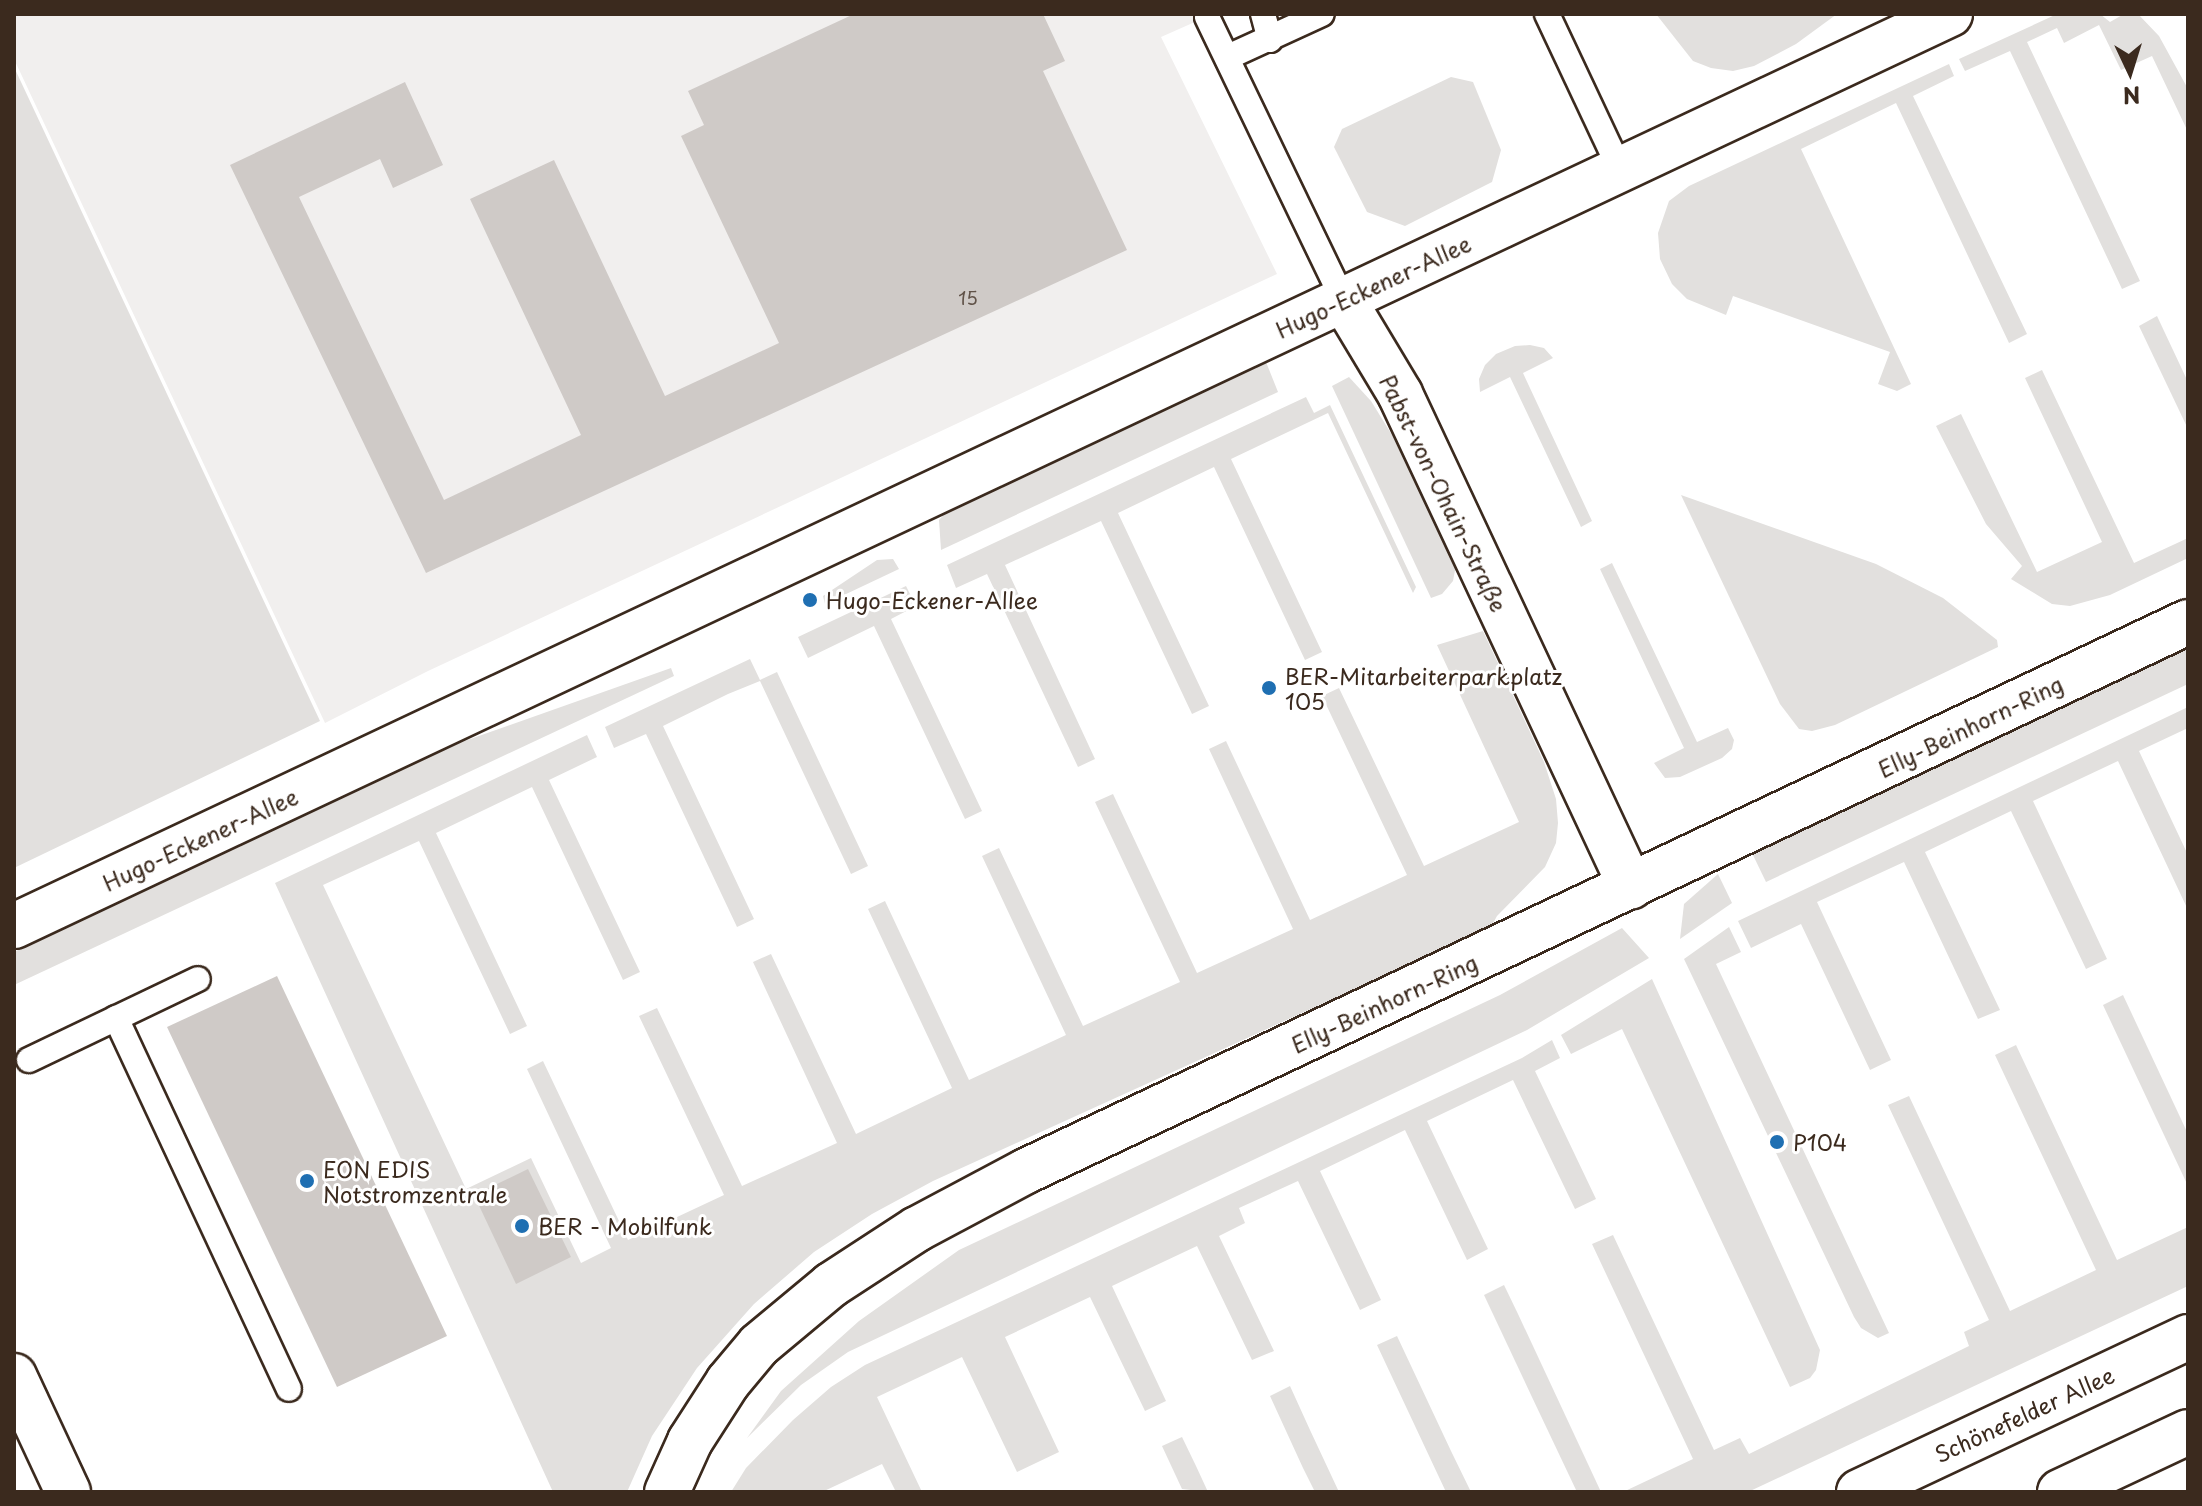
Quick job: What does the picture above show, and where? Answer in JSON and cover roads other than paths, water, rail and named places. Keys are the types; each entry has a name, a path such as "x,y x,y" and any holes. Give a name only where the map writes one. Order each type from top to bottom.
{"main road":[{"name":"Hugo-Eckener-Allee","path":"14,926 1950,14"},
{"name":"Pabst-von-Ohain-Straße","path":"1343,299 1400,394 1631,887"},
{"name":"Elly-Beinhorn-Ring","path":"667,1492 690,1441 728,1382 759,1345 831,1285 917,1229 1026,1171 2188,622"},
{"name":"Schönefelder Allee","path":"1859,1492 2188,1337"},
{"path":"14,1376 68,1492"},
{"path":"2060,1492 2188,1432"}],"lane":[{"path":"1263,14 1270,40"},
{"path":"1228,57 1322,14"},
{"path":"1547,14 1620,169"},
{"name":"Pabst-von-Ohain-Straße","path":"1207,17 1343,299"},
{"path":"29,1060 198,979"},
{"path":"116,1018 289,1389"}],"place":[{"name":"Hugo-Eckener-Allee","path":"810,600"},
{"name":"BER-Mitarbeiterparkplatz 105","path":"1269,688"},
{"name":"P104","path":"1777,1142"},
{"name":"EON EDIS Notstromzentrale","path":"307,1181"},
{"name":"BER - Mobilfunk","path":"522,1226"}]}
